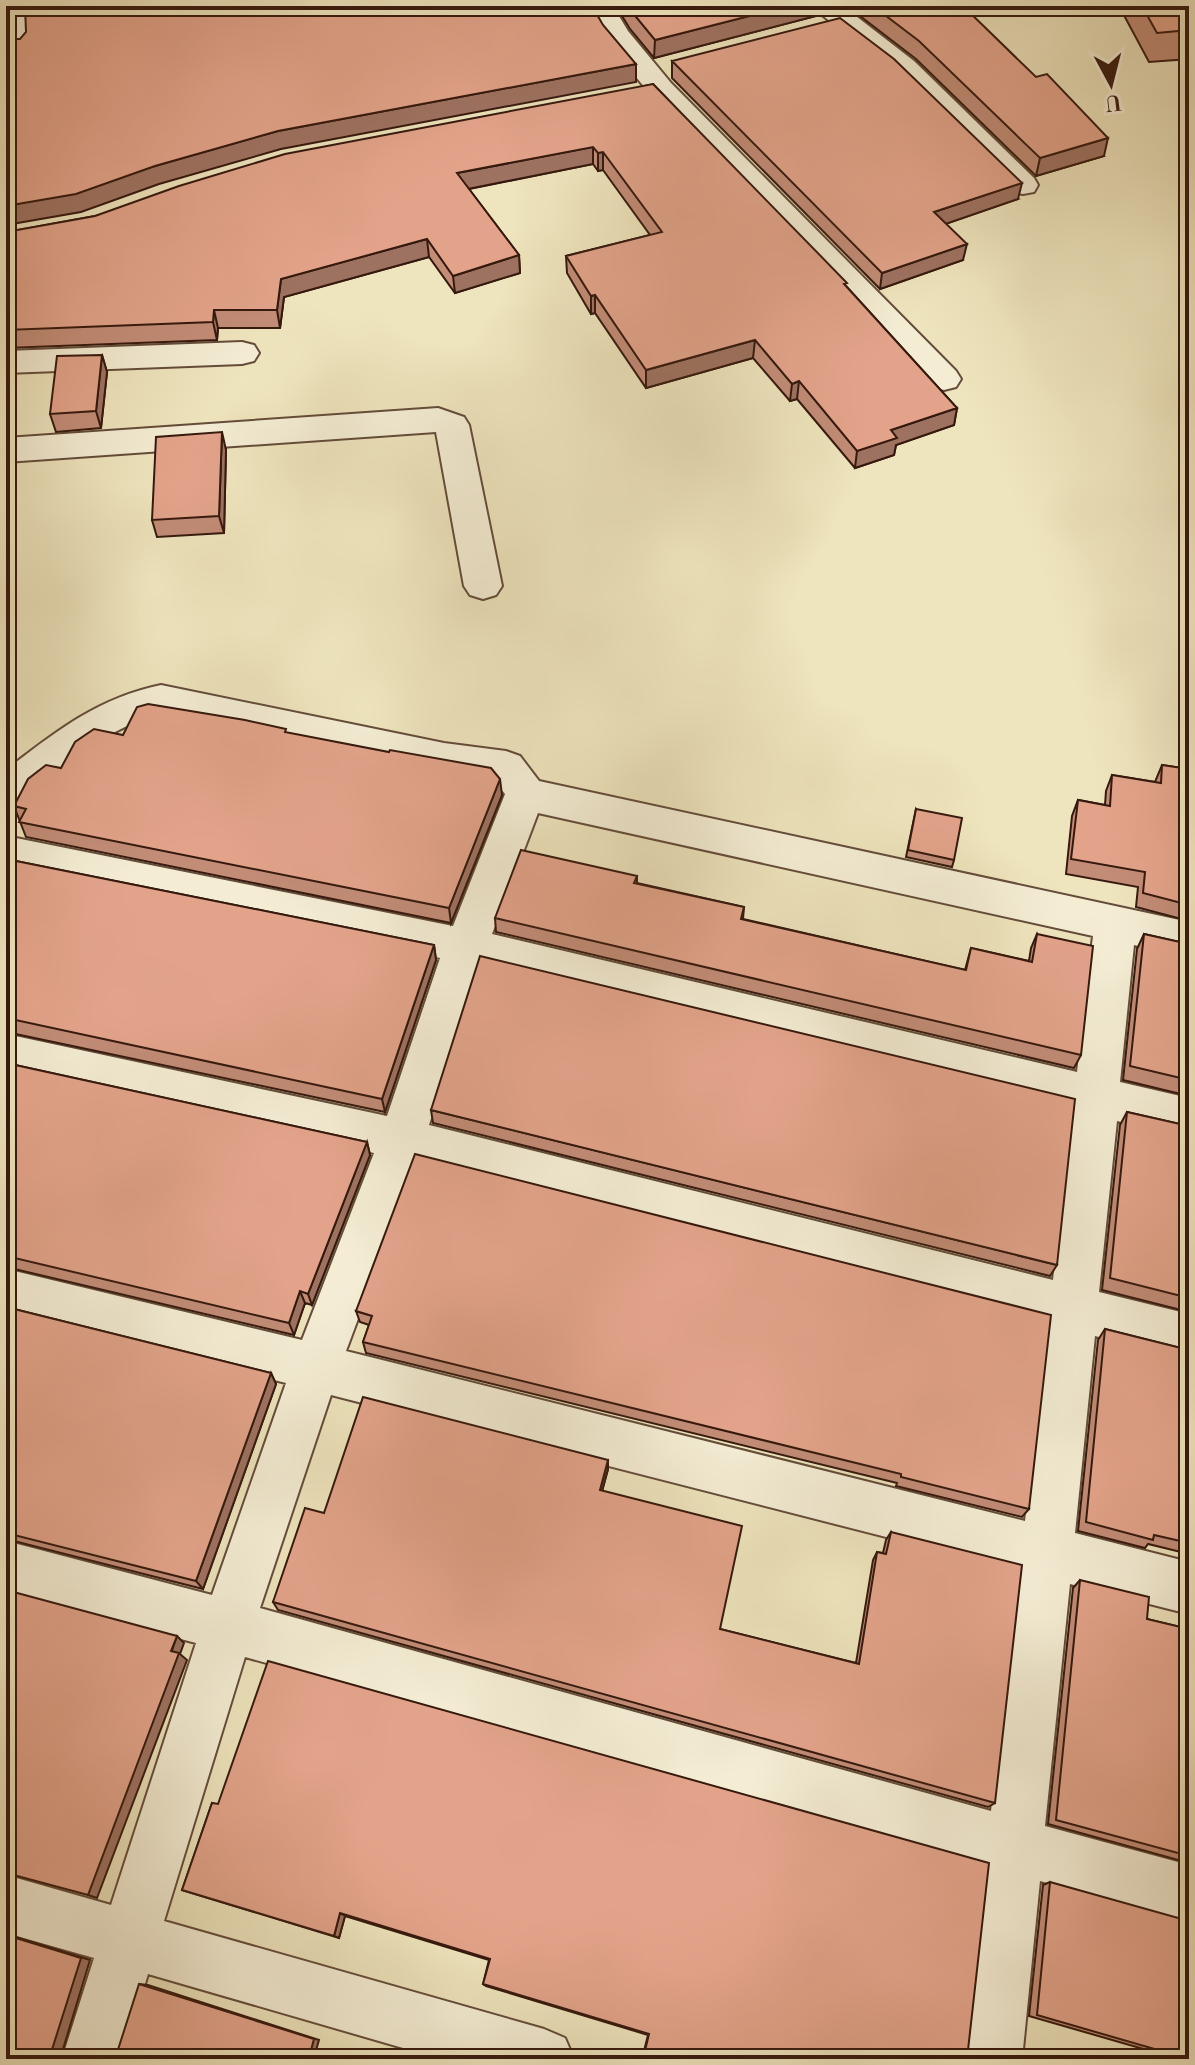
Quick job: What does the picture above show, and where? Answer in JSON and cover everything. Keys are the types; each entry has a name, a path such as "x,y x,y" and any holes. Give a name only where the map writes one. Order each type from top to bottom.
{"street":[{"path":"13,6 15,48"},
{"path":"599,6 616,35 654,80 944,379"},
{"path":"827,18 904,67 1023,185"},
{"path":"6,362 242,353"},
{"path":"6,450 438,420 452,425 483,586"},
{"path":"6,792 59,748 89,729 138,703 161,700 444,758 506,767 525,794 466,946 402,1139 316,1367 228,1626 92,2059"},
{"path":"525,794 1189,940"},
{"path":"6,853 466,946 1189,1118"},
{"path":"992,2059 1115,926"},
{"path":"6,1053 402,1139 1189,1337"},
{"path":"6,1291 1189,1588"},
{"path":"6,1567 1189,1894"},
{"path":"6,1904 544,2059"}],"building":[{"path":"25,6 592,6 603,25 636,64 278,131 155,166 76,194 6,206 6,39 20,39 26,32"},
{"path":"627,6 789,6 655,40"},
{"path":"873,6 963,6 1036,77 1047,74 1108,138 1040,158 919,41"},
{"path":"1142,6 1189,6 1189,30 1157,33"},
{"path":"840,18 894,59 1022,183 934,212 967,244 882,273 672,61"},
{"path":"653,84 847,283 844,284 957,408 891,430 897,438 857,451 799,381 792,384 755,340 646,370 595,295 591,296 566,256 662,232 603,152 598,153 593,147 457,173 519,255 453,276 427,239 281,279 277,310 214,310 213,322 6,330 6,232 95,216 179,186 285,154"},
{"path":"102,355 96,411 50,414 57,356"},
{"path":"222,432 219,516 152,520 156,437"},
{"path":"148,704 245,720 286,729 285,732 389,752 491,768 500,779 449,908 19,822 26,809 14,806 28,779 46,765 61,768 75,742 94,729 123,735 137,707"},
{"path":"1162,765 1189,769 1189,905 1143,893 1145,872 1071,859 1078,800 1110,806 1112,775 1161,783"},
{"path":"916,809 962,818 954,860 908,850"},
{"path":"521,850 637,876 634,883 744,907 741,919 966,970 971,948 1032,962 1037,934 1093,946 1081,1055 495,918"},
{"path":"6,859 434,945 382,1099 6,1018"},
{"path":"1144,934 1189,944 1189,1080 1130,1066"},
{"path":"480,956 1075,1099 1057,1265 431,1110"},
{"path":"6,1063 367,1142 308,1294 300,1291 289,1323 6,1256"},
{"path":"1127,1112 1189,1126 1189,1298 1110,1278"},
{"path":"415,1154 1051,1315 1029,1509 901,1477 901,1474 363,1342 372,1316 356,1311"},
{"path":"6,1307 271,1373 196,1581 6,1533"},
{"path":"1105,1329 1189,1350 1189,1543 1154,1535 1153,1540 1086,1522"},
{"path":"363,1397 608,1460 600,1490 742,1526 720,1629 859,1664 877,1552 886,1554 891,1532 1022,1565 995,1803 273,1602 305,1508 324,1513"},
{"path":"1080,1580 1149,1597 1147,1619 1189,1629 1189,1856 1056,1820"},
{"path":"6,1590 177,1636 171,1651 179,1653 88,1895 6,1873"},
{"path":"268,1661 989,1863 967,2059 643,2059 649,2034 483,1984 490,1959 340,1913 334,1936 182,1890 212,1803 218,1804"},
{"path":"1050,1882 1189,1921 1189,2059 1037,2015"},
{"path":"6,1935 81,1958 49,2059 6,2059"},
{"path":"139,1984 314,2039 310,2054 326,2059 115,2059"}]}
